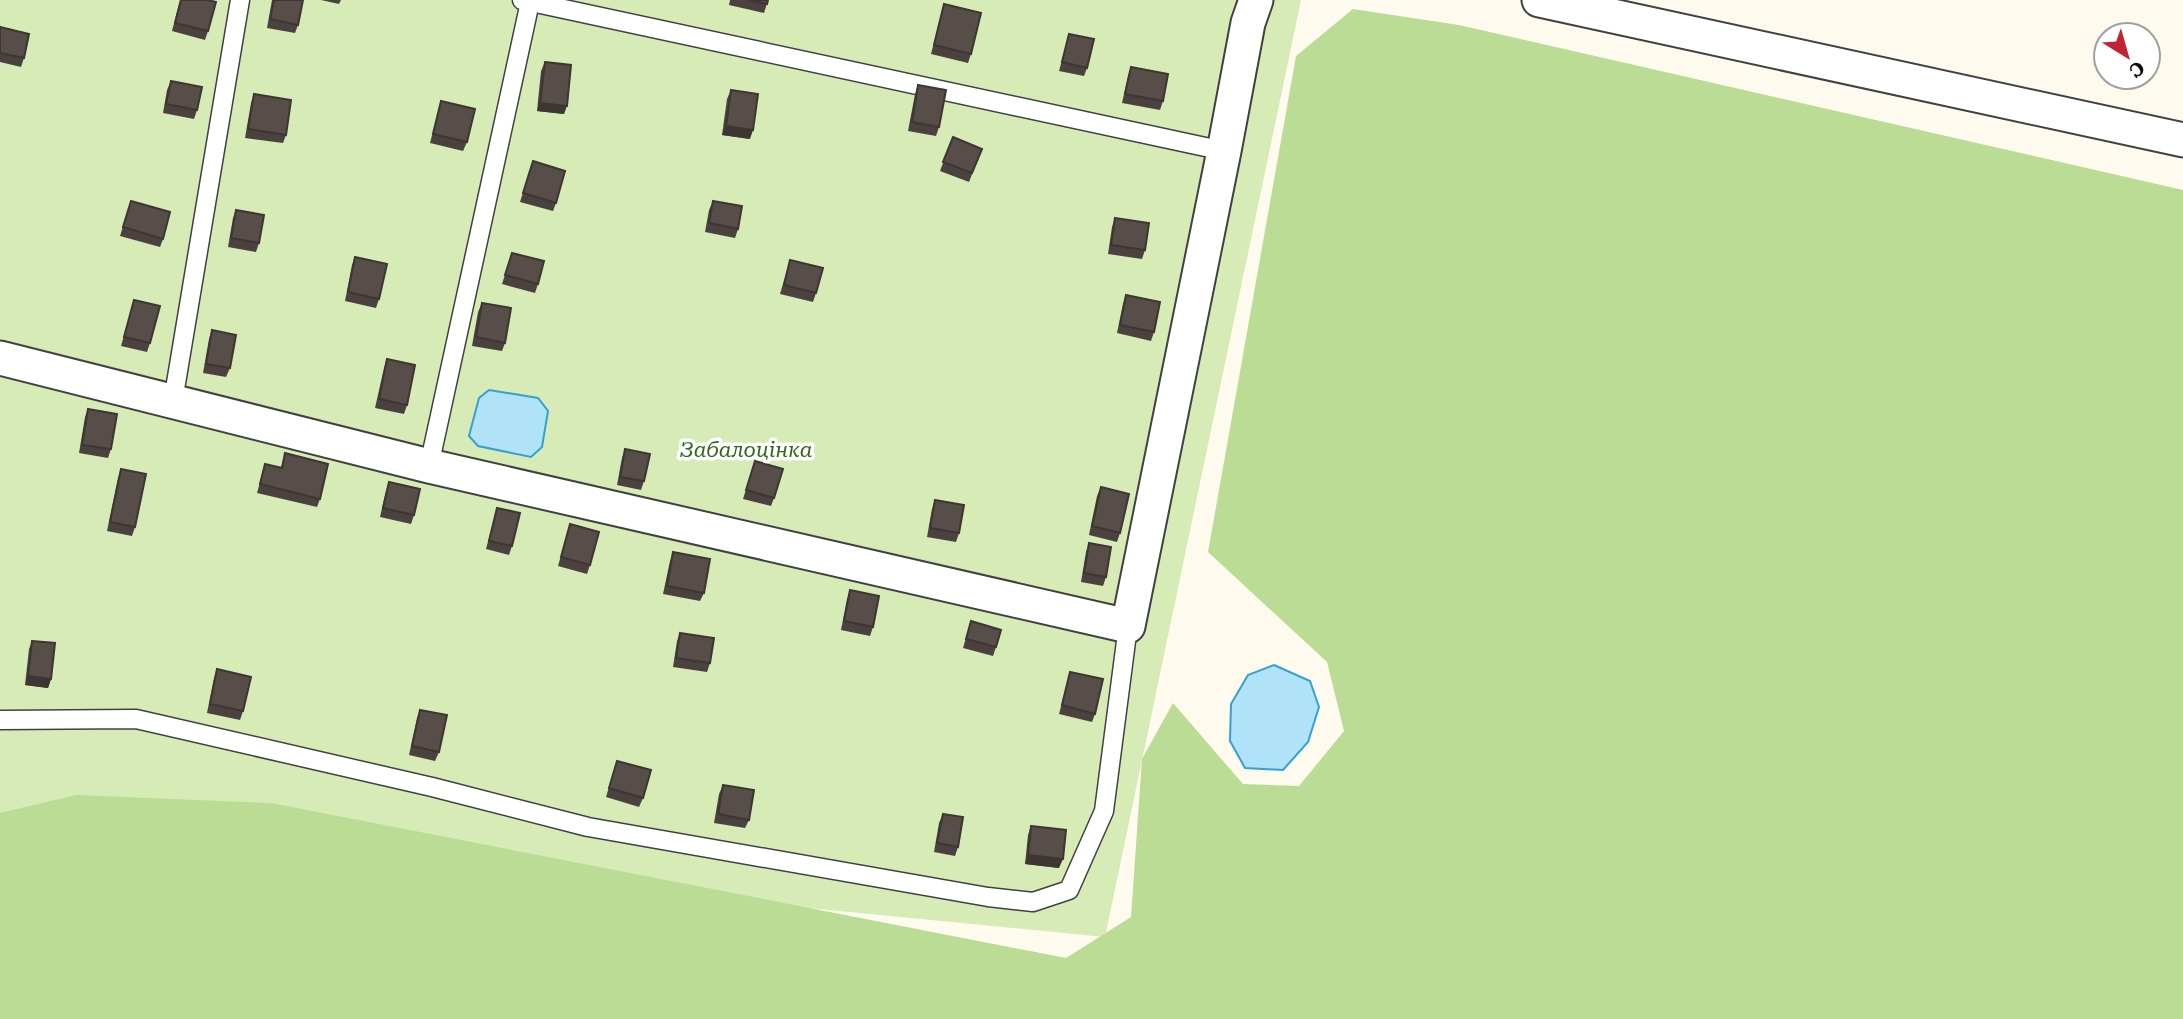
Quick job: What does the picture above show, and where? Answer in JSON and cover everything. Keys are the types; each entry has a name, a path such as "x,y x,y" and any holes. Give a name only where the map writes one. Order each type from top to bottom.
{"street":[{"path":"0,358 429,466 1128,626 1248,23 1256,0"},
{"path":"1539,0 2183,140"}],"lane":[{"path":"173,401 240,0"},
{"path":"429,466 526,1 1224,151"},
{"path":"0,720 136,719 432,787 587,827 988,897 1033,902 1069,890 1104,811 1128,626"}],"green space":[{"name":"Забалоцінка","path":"0,0 1301,0 1105,937 27,832 0,840"},
{"path":"1353,9 1459,25 2183,190 2183,1019 0,1019 0,813 76,795 271,803 1066,958 1131,917 1142,759 1173,703 1243,784 1299,786 1344,731 1327,662 1208,552 1296,56"}],"water":[{"path":"489,390 538,398 548,411 542,447 531,457 478,446 469,436 479,398"},
{"path":"1274,665 1310,681 1319,707 1308,742 1283,770 1245,768 1230,741 1231,704 1248,675"}],"building":[{"path":"181,0 216,2 208,31 175,23"},
{"path":"274,0 303,0 298,25 270,19"},
{"path":"749,0 768,0 767,4"},
{"path":"944,4 981,13 971,54 934,45"},
{"path":"0,27 29,34 24,58 0,53"},
{"path":"1069,34 1094,39 1087,68 1062,62"},
{"path":"545,62 571,65 567,106 540,103"},
{"path":"1131,67 1168,74 1163,101 1125,94"},
{"path":"171,81 202,87 197,110 166,104"},
{"path":"918,85 946,90 939,127 912,122"},
{"path":"731,90 758,94 753,130 726,126"},
{"path":"254,94 291,100 286,135 248,129"},
{"path":"441,101 475,109 467,142 433,134"},
{"path":"953,137 982,149 972,173 943,162"},
{"path":"533,161 565,171 556,203 523,193"},
{"path":"131,201 170,212 163,239 123,227"},
{"path":"713,201 742,206 738,229 709,223"},
{"path":"236,210 264,215 259,243 231,238"},
{"path":"1115,218 1149,223 1145,250 1111,245"},
{"path":"512,253 544,261 538,284 505,275"},
{"path":"355,257 387,264 379,299 348,292"},
{"path":"790,260 823,268 816,293 784,285"},
{"path":"1126,295 1160,302 1154,332 1120,325"},
{"path":"134,300 160,306 150,343 124,337"},
{"path":"482,303 511,308 505,343 476,337"},
{"path":"212,330 236,335 230,368 206,364"},
{"path":"387,359 415,365 407,405 379,399"},
{"path":"88,409 117,414 111,449 82,445"},
{"path":"625,449 650,454 644,481 620,477"},
{"path":"285,453 328,464 320,499 260,484 265,464 282,468"},
{"path":"755,461 783,469 774,498 746,490"},
{"path":"121,469 146,474 135,527 110,522"},
{"path":"389,482 420,489 414,515 383,508"},
{"path":"1101,487 1129,494 1120,533 1092,526"},
{"path":"935,500 964,505 959,533 930,528"},
{"path":"497,508 520,513 512,546 489,541"},
{"path":"570,524 599,532 590,565 561,557"},
{"path":"1089,543 1111,547 1106,577 1084,573"},
{"path":"673,552 710,559 704,593 667,586"},
{"path":"850,590 879,596 873,627 844,621"},
{"path":"971,621 1001,630 996,647 966,639"},
{"path":"680,633 714,638 710,663 676,658"},
{"path":"32,641 55,643 51,679 28,676"},
{"path":"217,669 251,677 243,711 210,704"},
{"path":"1070,672 1103,679 1095,714 1062,705"},
{"path":"420,710 447,715 439,752 412,746"},
{"path":"617,761 651,770 643,798 609,788"},
{"path":"723,785 754,790 749,820 718,814"},
{"path":"943,814 963,817 958,847 937,843"},
{"path":"1031,826 1066,830 1063,859 1028,855"}]}
